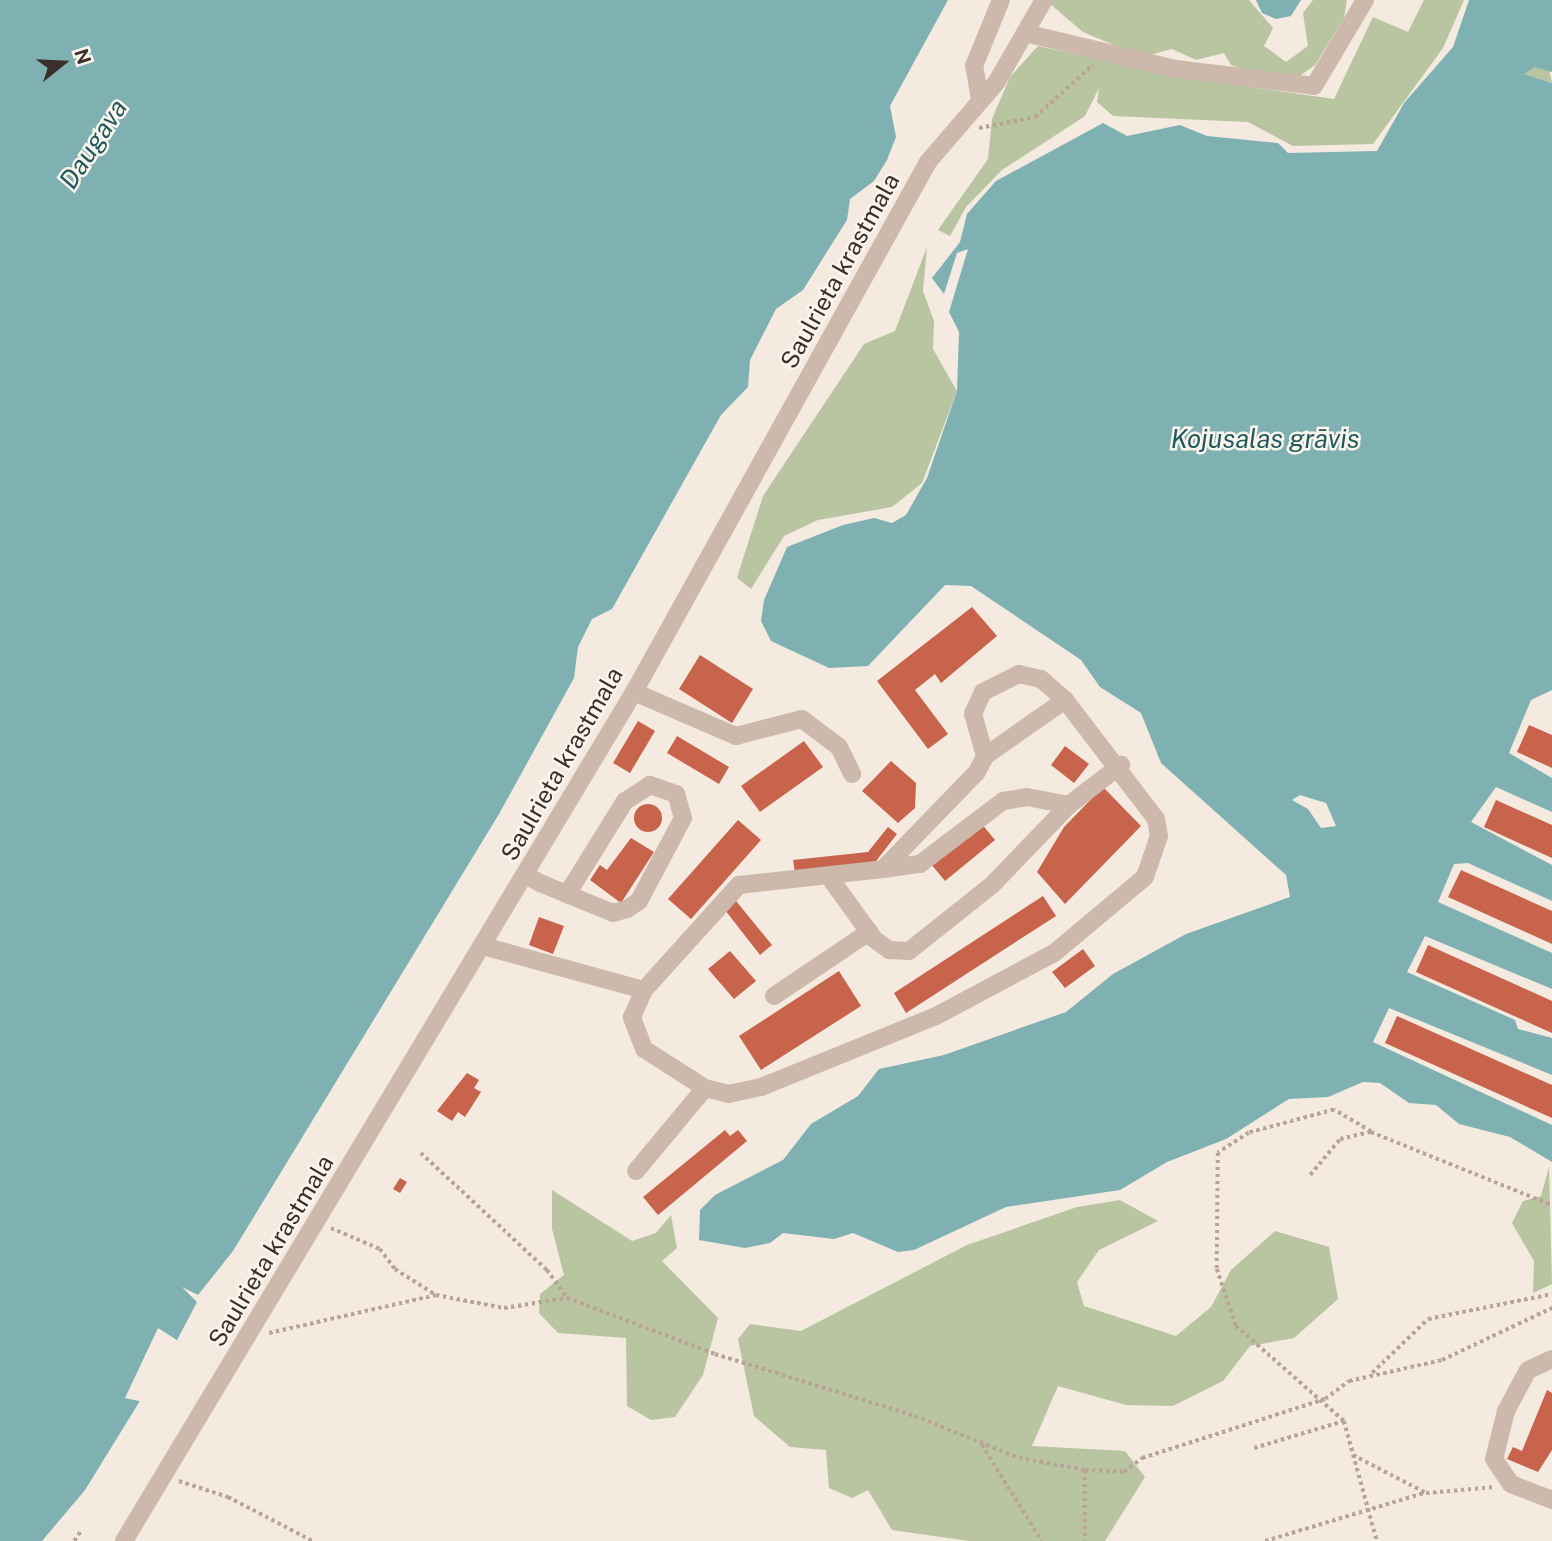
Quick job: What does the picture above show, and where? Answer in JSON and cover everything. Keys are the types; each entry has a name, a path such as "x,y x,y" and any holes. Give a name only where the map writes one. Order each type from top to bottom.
{"street":[{"path":"980,100 974,66 1001,0"},
{"name":"Saulrieta krastmala","path":"124,1541 634,692 928,162 980,100 1044,0"},
{"path":"1025,33 1176,69 1314,86 1365,0"},
{"path":"985,756 973,714 983,691 1019,674 1041,679 1065,700 1121,765 1156,819 1159,836 1144,877 1054,953 936,1016 761,1087 729,1094 705,1088 644,1049 634,1034 644,990 739,885 830,878 920,864 1003,801 1027,797 1069,805"},
{"path":"634,692 736,736 802,719 839,747 852,774"},
{"path":"883,869 961,791 985,756 1065,700"},
{"path":"830,878 869,932 889,950 909,951 992,885 1069,805 1121,765"},
{"path":"526,875 567,894 613,913 639,901 683,818 676,794 650,785 625,802 567,894"},
{"path":"775,996 869,932"},
{"path":"483,946 644,990"},
{"path":"636,1171 705,1088"},
{"path":"1552,1359 1528,1370 1506,1411 1494,1459 1511,1484 1552,1500"}],"path":[{"path":"953,132 1035,117 1108,52"},
{"path":"1377,1541 1344,1422 1325,1399 1258,1351 1225,1306 1216,1269 1218,1153 1249,1133 1334,1111 1371,1132 1552,1205"},
{"path":"1310,1175 1340,1139 1371,1132"},
{"path":"421,1153 547,1270 567,1298"},
{"path":"317,1221 389,1259 436,1296"},
{"path":"254,1326 287,1334 436,1296 504,1308 567,1298 981,1444 1060,1469 1124,1472 1142,1458 1325,1399 1370,1374 1428,1319 1552,1294"},
{"path":"1370,1374 1442,1360 1552,1308"},
{"path":"1254,1448 1344,1422"},
{"path":"981,1444 1042,1541"},
{"path":"1353,1455 1426,1493"},
{"path":"1085,1541 1086,1470"},
{"path":"164,1473 195,1490 228,1497 313,1541"},
{"path":"1265,1541 1368,1507 1426,1493 1511,1484"},
{"path":"75,1541 80,1532"}],"green space":[{"path":"1052,0 1249,0 1273,28 1264,46 1286,62 1308,46 1303,13 1313,0 1347,0 1344,18 1315,65 1294,80 1259,76 1231,65 1224,53 1196,60 1172,49 1146,56 1083,32 1050,4"},
{"path":"1424,0 1464,0 1443,48 1373,144 1293,146 1248,122 1113,116 1097,102 1099,88 1085,116 1002,170 966,207 950,236 938,230 988,159 992,119 1010,77 1038,46 1175,76 1334,99 1373,17 1408,32"},
{"path":"1535,67 1549,69 1552,83 1524,74"},
{"path":"927,247 923,291 934,321 933,349 957,391 922,483 892,507 818,520 784,536 751,589 737,578 763,496 864,344 895,331"},
{"path":"1549,1167 1552,1284 1533,1293 1534,1261 1512,1223 1523,1201 1541,1196"},
{"path":"552,1190 632,1241 656,1233 671,1215 677,1248 662,1261 718,1318 703,1375 675,1417 651,1420 627,1406 626,1338 558,1333 539,1313 540,1294 564,1275 552,1229"},
{"path":"1120,1200 1158,1221 1099,1250 1077,1282 1084,1306 1176,1336 1211,1307 1231,1270 1275,1231 1329,1247 1338,1299 1294,1338 1250,1346 1223,1381 1173,1406 1126,1405 1058,1386 1032,1446 1125,1451 1145,1477 1105,1541 969,1541 892,1530 868,1490 852,1498 829,1488 826,1450 790,1447 754,1416 738,1339 750,1324 801,1331 967,1245 1077,1207"}],"water":[{"name":"Daugava","path":"0,0 948,0 890,106 896,137 887,160 874,181 850,199 847,220 803,290 776,309 750,360 748,387 721,415 612,609 592,619 578,647 574,678 499,814 233,1251 198,1295 182,1287 197,1302 174,1346 166,1342 143,1396 85,1490 42,1541 0,1541"},
{"path":"1256,0 1301,0 1291,16 1276,19 1262,13"},
{"name":"Kojusalas grāvis","path":"1469,0 1552,0 1552,72 1535,67 1524,74 1552,83 1552,690 1531,700 1509,753 1552,778 1552,812 1496,787 1471,822 1552,865 1552,901 1468,863 1454,864 1438,902 1552,953 1552,989 1425,936 1407,972 1515,1020 1518,1029 1552,1038 1552,1075 1389,1008 1373,1042 1552,1125 1552,1162 1510,1137 1459,1124 1436,1105 1409,1103 1380,1083 1363,1082 1328,1097 1289,1099 1226,1139 1167,1162 1120,1190 1006,1207 914,1250 898,1252 853,1233 834,1239 783,1233 770,1243 745,1248 699,1240 700,1210 715,1195 783,1160 811,1124 858,1096 879,1069 944,1055 1066,1012 1113,974 1186,934 1290,897 1286,875 1161,763 1141,713 1100,687 1081,660 971,586 945,585 868,666 829,668 771,641 761,621 764,600 787,547 843,525 874,518 892,523 906,515 927,478 957,391 959,332 949,312 968,249 957,253 944,294 932,278 960,242 967,214 996,181 1103,123 1127,136 1180,125 1207,136 1278,143 1288,153 1377,151 1404,103 1453,47","holes":["1300,795 1326,803 1336,826 1321,828 1308,809 1292,800"]}],"pier":[{"path":"158,1328 180,1342 175,1349 168,1347 143,1402 125,1398"}],"building":[{"path":"972,607 997,636 941,683 935,674 915,690 948,734 928,749 877,681"},
{"path":"700,655 753,689 732,723 679,689"},
{"path":"638,721 655,731 630,773 613,763"},
{"path":"1529,725 1552,735 1552,768 1517,752"},
{"path":"677,736 729,767 719,784 667,753"},
{"path":"804,741 823,767 760,812 741,786"},
{"path":"1065,746 1089,764 1074,783 1051,765"},
{"path":"891,761 916,783 915,808 898,823 862,791"},
{"path":"1103,787 1141,826 1065,904 1037,872 1064,827"},
{"path":"1496,800 1552,825 1552,858 1484,827"},
{"path":"648,804 658,808 662,818 658,828 648,832 638,828 634,818 638,808"},
{"path":"738,820 761,840 691,919 668,899"},
{"path":"981,823 995,840 945,881 931,864"},
{"path":"888,827 897,834 873,865 795,873 793,860 868,852"},
{"path":"631,838 654,852 621,903 590,880 600,865 607,870"},
{"path":"1461,870 1552,911 1552,944 1448,897"},
{"path":"1043,896 1056,916 906,1013 894,993"},
{"path":"736,901 772,945 760,955 725,910"},
{"path":"539,917 564,926 553,954 529,945"},
{"path":"1428,945 1552,1001 1552,1033 1416,972"},
{"path":"1083,949 1095,966 1065,988 1052,972"},
{"path":"730,951 756,981 734,999 708,969"},
{"path":"839,971 861,1006 761,1070 739,1036"},
{"path":"1397,1016 1552,1085 1552,1118 1385,1043"},
{"path":"467,1073 479,1080 474,1088 481,1092 465,1117 458,1112 452,1121 437,1111"},
{"path":"725,1130 730,1136 738,1130 747,1141 658,1215 643,1197"},
{"path":"400,1178 407,1182 400,1193 393,1189"},
{"path":"1547,1390 1552,1393 1552,1450 1538,1472 1507,1459 1513,1447 1522,1451"}]}
